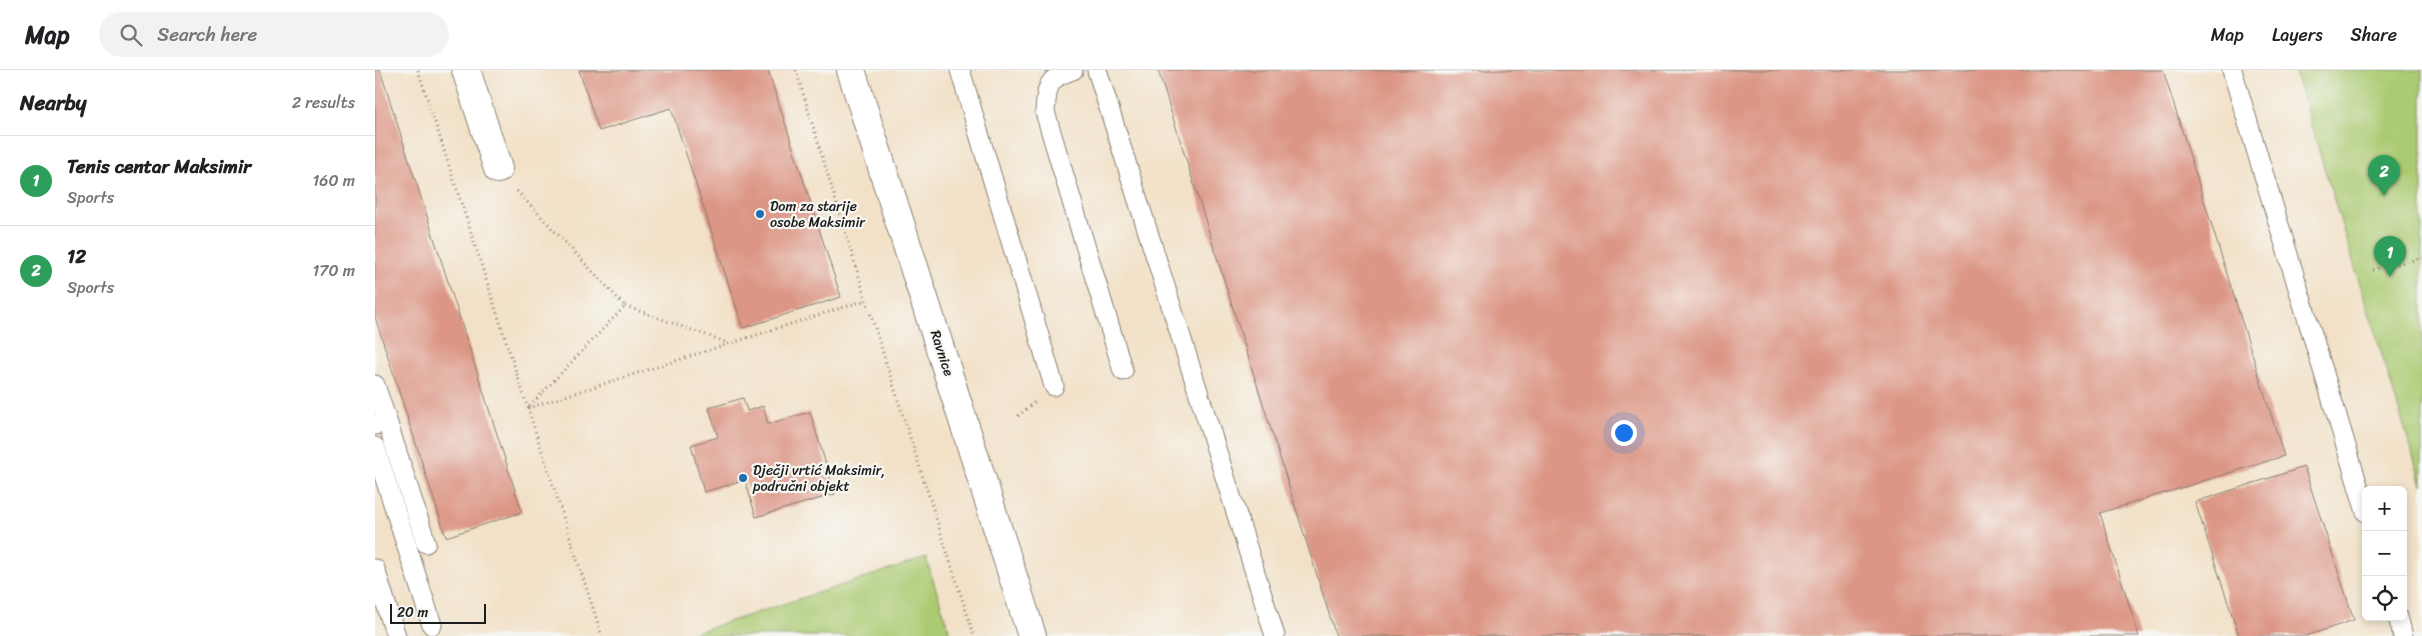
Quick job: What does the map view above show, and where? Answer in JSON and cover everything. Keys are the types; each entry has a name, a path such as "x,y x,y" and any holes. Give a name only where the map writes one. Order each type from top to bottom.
{"street":[{"path":"465,70 498,169"},
{"name":"Ravnice","path":"852,70 1032,636"}],"lane":[{"path":"960,70 1054,386"},
{"path":"1073,70 1060,74 1047,87 1045,112 1123,371"},
{"path":"1097,70 1275,636"},
{"path":"2233,70 2362,499"},
{"path":"375,386 381,423 426,542"},
{"path":"375,447 432,625"},
{"path":"375,569 396,636"},
{"path":"2399,621 2403,636"}],"path":[{"path":"418,70 601,636"},
{"path":"796,70 865,300 975,636"},
{"path":"498,169 625,306 730,343"},
{"path":"2373,270 2422,258"},
{"path":"528,408 865,300"},
{"path":"528,408 625,306"}],"green space":[{"path":"2294,70 2422,70 2422,485"},
{"path":"926,558 951,636 684,636"}],"building":[{"path":"375,70 380,70 522,512 446,537 375,317"},
{"name":"Dom za starije osobe Maksimir","path":"579,70 768,70 841,297 743,328 671,108 599,131"},
{"path":"1158,70 2163,70 2284,456 2100,513 2139,636 1336,636"},
{"path":"743,398 747,411 763,406 768,424 810,412 835,494 756,517 745,480 704,492 691,445 718,437 709,408"},
{"path":"2304,467 2354,620 2306,636 2239,636 2195,502"}],"place":[{"name":"12","path":"2384,196"},
{"name":"Dom za starije osobe Maksimir","path":"760,214"},
{"name":"Tenis centar Maksimir","path":"2390,277"},
{"name":"Dječji vrtić Maksimir, područni objekt","path":"743,478"}]}
